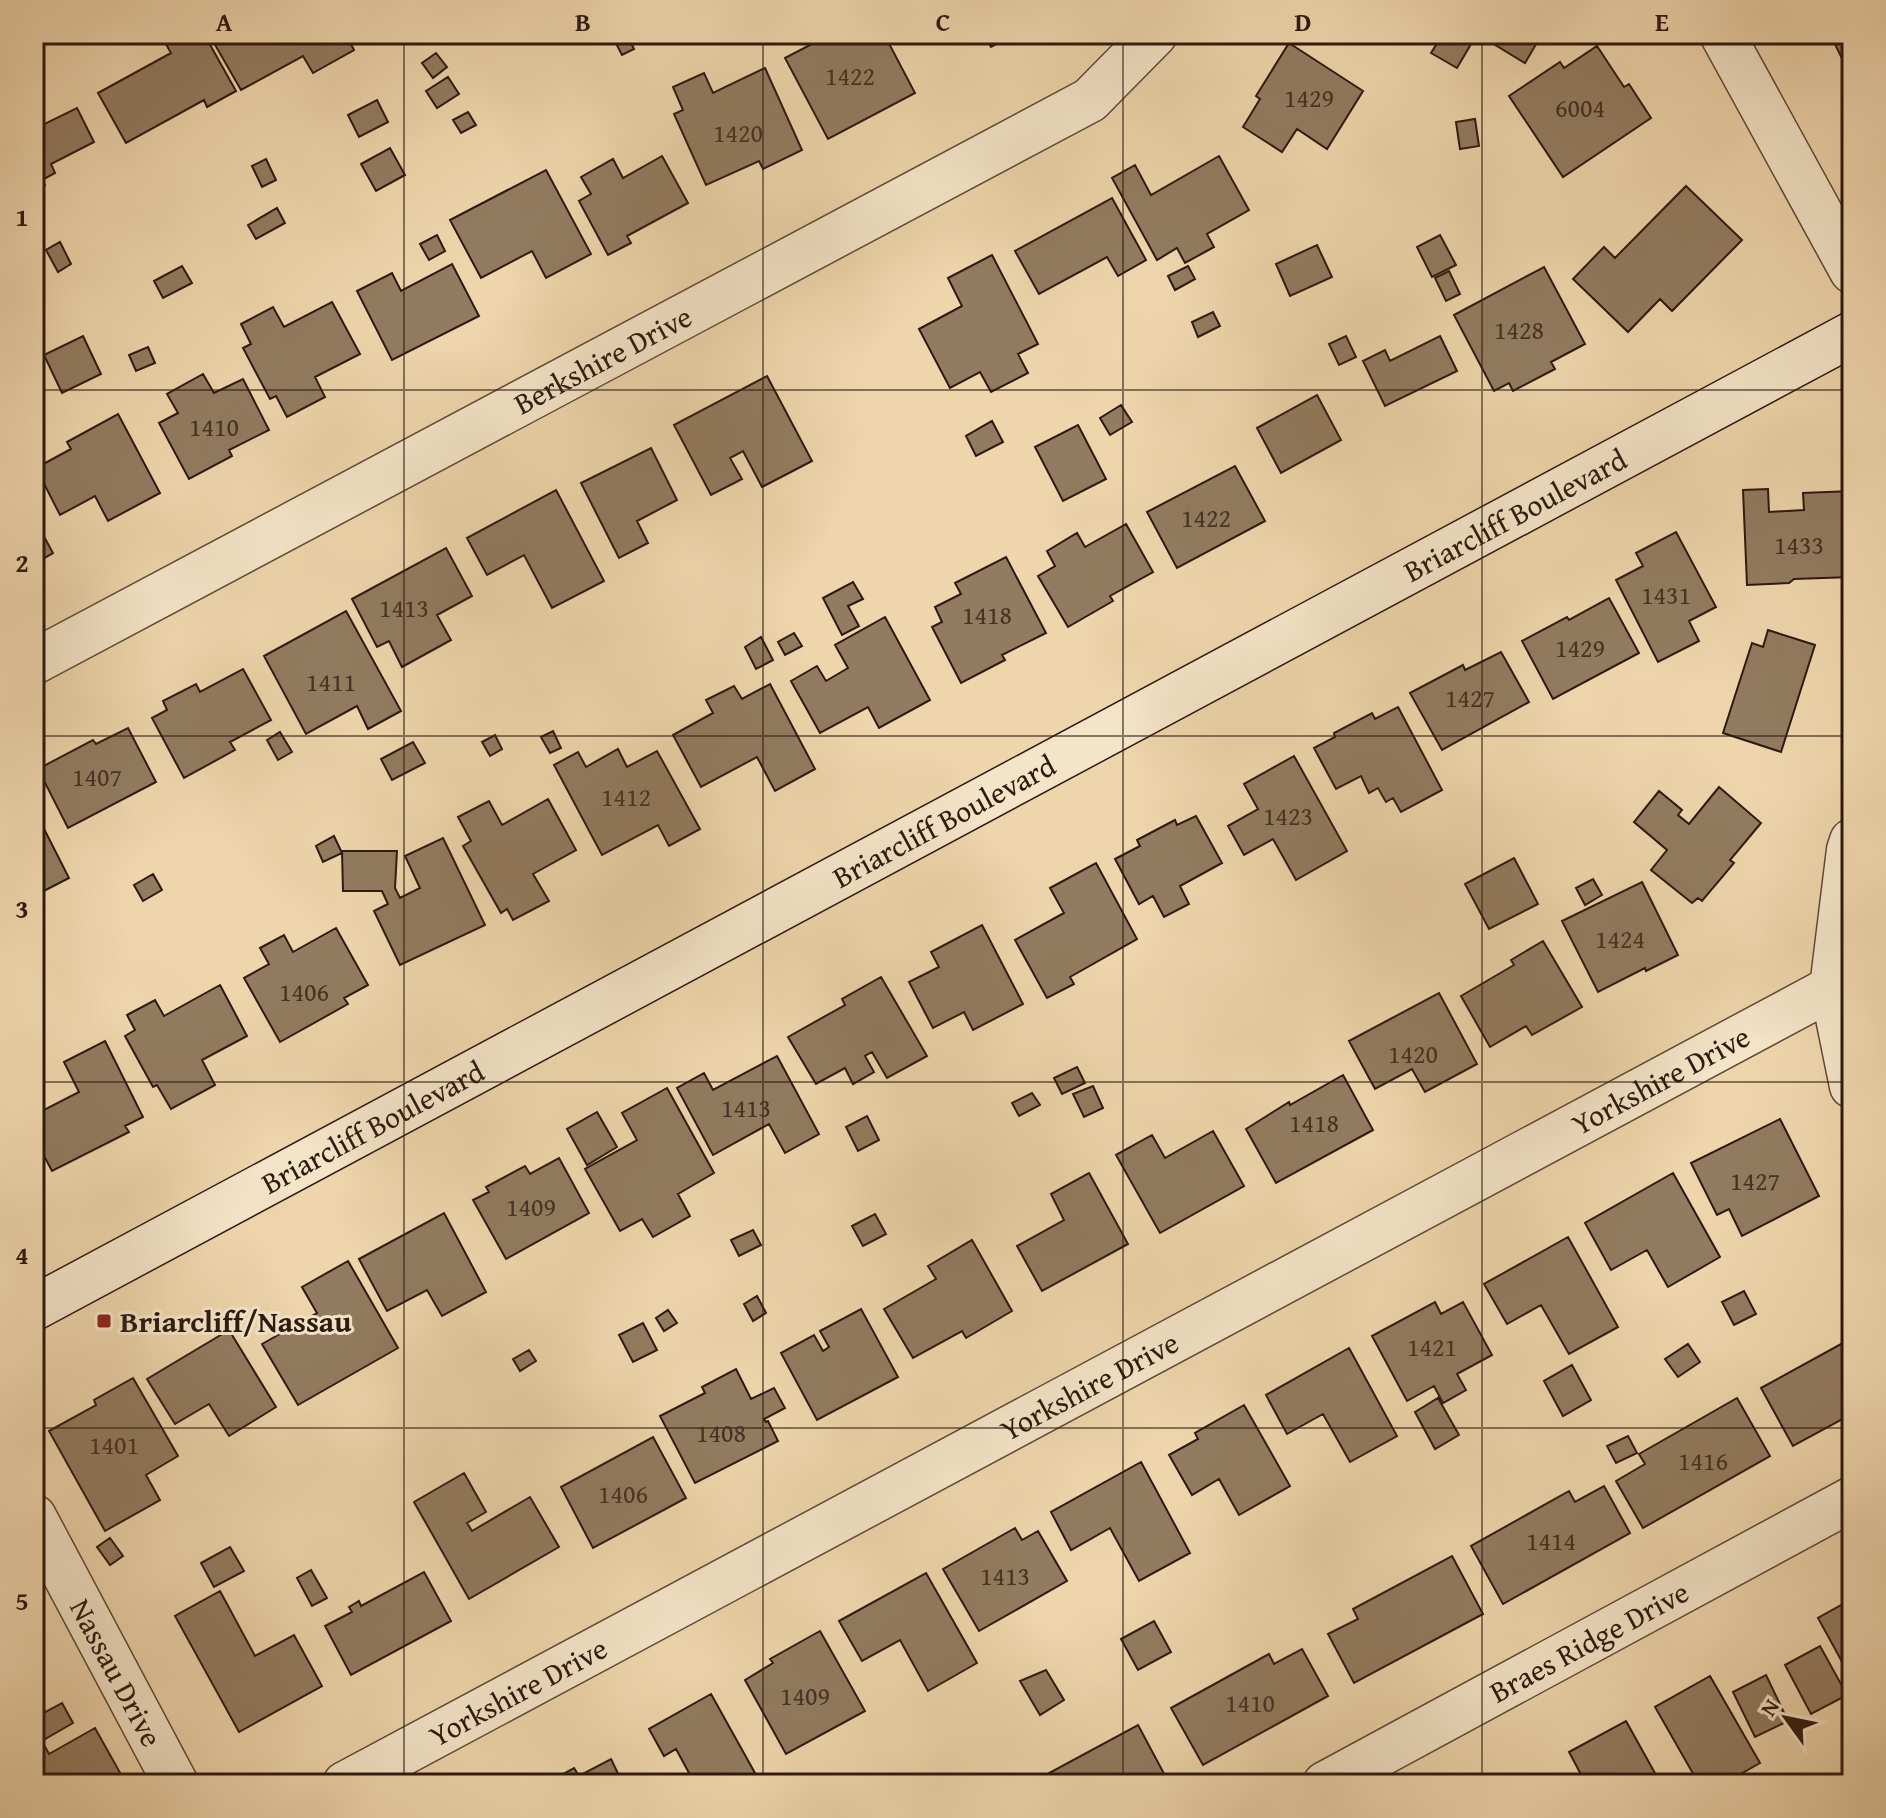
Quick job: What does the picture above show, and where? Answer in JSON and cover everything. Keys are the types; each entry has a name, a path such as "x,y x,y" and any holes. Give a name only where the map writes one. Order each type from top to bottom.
{"street":[{"name":"Berkshire Drive","path":"34,662 1090,100 1155,34"},
{"path":"1722,34 1852,271"},
{"name":"Briarcliff Boulevard","path":"34,1308 1852,334"},
{"path":"1852,841 1832,988 1852,1086"},
{"name":"Yorkshire Drive","path":"345,1784 1832,988"},
{"name":"Braes Ridge Drive","path":"1325,1784 1852,1499"},
{"name":"Nassau Drive","path":"34,1517 176,1784"}],"building":[{"path":"173,34 204,34 236,91 207,107 204,100 126,143 98,93 171,53 163,39"},
{"path":"230,34 346,34 354,50 313,73 303,56 241,90 214,43"},
{"path":"611,34 627,34 634,49 622,55"},
{"path":"831,34 884,34 915,93 828,139 785,58"},
{"path":"984,34 1015,34 991,47"},
{"path":"1443,34 1477,34 1457,68 1431,53"},
{"path":"1477,34 1542,34 1525,63"},
{"path":"1830,34 1852,34 1852,79"},
{"path":"1289,43 1363,91 1327,149 1297,129 1282,152 1243,127 1260,99 1256,96"},
{"path":"1597,46 1624,87 1629,84 1651,118 1563,177 1509,96 1560,62 1564,68"},
{"path":"436,53 447,67 433,78 422,63"},
{"path":"765,68 802,150 763,169 759,161 706,185 674,114 683,110 673,87 704,73 713,93"},
{"path":"448,77 459,94 437,108 426,91"},
{"path":"377,100 388,122 359,137 348,115"},
{"path":"77,108 94,142 51,164 55,173 42,180 45,185 34,190 34,129"},
{"path":"468,112 476,125 461,133 453,120"},
{"path":"1475,119 1479,146 1460,149 1456,122"},
{"path":"390,148 405,175 376,191 361,164"},
{"path":"662,156 688,203 627,236 631,243 608,255 579,201 591,194 581,177 613,159 623,178"},
{"path":"1219,156 1249,210 1207,234 1214,247 1185,263 1177,248 1157,260 1112,178 1135,165 1151,195"},
{"path":"266,159 276,180 262,187 252,166"},
{"path":"546,170 591,254 546,278 532,251 481,278 450,220"},
{"path":"1686,186 1742,240 1672,311 1660,299 1628,332 1573,279 1604,247 1615,258"},
{"path":"1112,198 1146,260 1118,276 1107,257 1039,294 1015,251"},
{"path":"277,208 285,223 256,239 248,225"},
{"path":"437,235 445,251 429,260 420,244"},
{"path":"1440,235 1456,265 1432,277 1417,247"},
{"path":"60,242 71,264 58,272 46,250"},
{"path":"1317,245 1332,277 1290,296 1276,264"},
{"path":"992,255 1038,344 1018,354 1028,373 991,392 980,372 950,388 919,329 962,306 948,278"},
{"path":"452,264 479,316 392,360 357,291 392,273 401,291"},
{"path":"182,266 192,283 163,298 154,281"},
{"path":"1188,266 1195,279 1175,290 1168,276"},
{"path":"1544,267 1585,344 1551,362 1555,369 1513,391 1509,383 1494,391 1454,315"},
{"path":"1449,271 1460,294 1446,301 1435,278"},
{"path":"332,302 360,354 315,377 325,397 287,417 276,396 270,399 243,348 251,344 241,324 273,307 284,327"},
{"path":"1213,312 1220,326 1198,337 1192,322"},
{"path":"83,336 101,374 62,393 44,355"},
{"path":"1346,336 1356,357 1339,365 1329,344"},
{"path":"1440,336 1457,371 1385,406 1363,361 1385,350 1390,361"},
{"path":"148,347 155,363 136,371 129,355"},
{"path":"203,374 214,393 243,379 269,430 229,450 232,456 189,479 159,423 178,413 167,394"},
{"path":"767,376 812,461 762,487 743,451 730,458 742,479 711,495 674,425"},
{"path":"1317,395 1341,440 1281,473 1257,428"},
{"path":"1121,405 1132,422 1110,435 1100,418"},
{"path":"118,414 160,493 108,521 95,496 60,515 36,468 71,449 67,442"},
{"path":"992,421 1003,442 976,456 966,436"},
{"path":"1078,425 1106,479 1063,501 1035,447"},
{"path":"651,448 677,500 637,521 648,543 619,558 581,483"},
{"path":"1235,466 1265,521 1177,568 1147,512"},
{"path":"1768,489 1769,512 1804,510 1803,493 1852,491 1852,577 1794,579 1789,583 1747,585 1743,490"},
{"path":"556,490 604,581 552,608 524,555 487,575 467,538"},
{"path":"34,518 53,553 34,564"},
{"path":"1126,524 1153,572 1110,596 1113,601 1068,627 1038,576 1055,566 1047,551 1077,533 1085,547"},
{"path":"1676,532 1716,607 1689,621 1699,641 1658,662 1616,580 1643,566 1636,553"},
{"path":"446,548 472,596 437,615 451,640 402,667 389,641 377,647 352,599"},
{"path":"1006,557 1046,633 1002,655 1005,660 961,683 932,627 942,622 935,607 961,594 955,583"},
{"path":"853,582 863,599 848,606 859,626 842,635 823,598"},
{"path":"1609,598 1639,653 1553,699 1522,641"},
{"path":"346,611 401,711 368,729 357,706 306,734 264,656"},
{"path":"885,617 930,700 879,728 868,707 820,733 791,681 817,666 826,681 848,668 835,645"},
{"path":"1768,630 1815,645 1781,752 1723,733 1752,643 1763,647"},
{"path":"794,633 802,646 785,655 778,642"},
{"path":"761,637 773,660 756,669 745,647"},
{"path":"1501,652 1529,702 1442,750 1410,693 1463,665 1465,670"},
{"path":"243,669 271,720 230,742 235,750 184,778 152,718 167,710 163,701 196,684 200,692"},
{"path":"770,684 815,769 775,791 757,757 701,787 673,735 713,713 706,700 734,686 742,699"},
{"path":"1398,707 1442,790 1401,812 1393,798 1386,802 1378,788 1369,793 1361,776 1336,789 1314,748 1335,737 1334,733 1372,713 1375,719"},
{"path":"128,728 156,782 68,828 38,769 93,740 96,744"},
{"path":"553,731 561,748 550,753 541,737"},
{"path":"280,732 292,752 278,760 267,740"},
{"path":"495,735 502,749 490,756 482,742"},
{"path":"413,742 425,763 392,780 381,759"},
{"path":"618,749 627,767 657,751 700,829 669,846 658,825 602,855 554,765 578,752 586,767"},
{"path":"1294,756 1347,851 1296,880 1273,839 1244,855 1228,826 1258,809 1244,784"},
{"path":"1719,787 1761,823 1730,860 1734,863 1702,901 1698,898 1692,903 1651,870 1667,850 1634,822 1659,791 1682,810 1678,815 1689,824"},
{"path":"548,799 576,850 533,874 549,901 513,920 507,909 501,913 463,846 471,841 458,817 489,801 502,825"},
{"path":"34,809 69,878 34,896"},
{"path":"1196,816 1222,863 1180,886 1189,904 1164,917 1153,896 1139,904 1115,859 1140,846 1137,840 1175,820 1177,825"},
{"path":"334,836 342,853 323,862 316,846"},
{"path":"443,838 485,925 400,965 374,911 388,904 382,891 343,891 342,851 397,851 395,888 400,898 420,888 405,856"},
{"path":"1514,858 1538,904 1489,929 1465,884"},
{"path":"1096,863 1137,939 1070,977 1074,984 1047,998 1015,940 1064,913 1050,888"},
{"path":"153,874 162,890 143,901 134,885"},
{"path":"1593,879 1602,895 1585,905 1576,888"},
{"path":"1642,882 1678,955 1598,992 1562,921"},
{"path":"982,925 1023,1004 973,1030 964,1012 933,1028 909,982 939,967 931,952"},
{"path":"336,928 368,985 344,998 348,1004 280,1042 244,978 269,964 260,948 284,935 293,952"},
{"path":"1543,941 1582,1007 1532,1035 1526,1026 1490,1047 1461,996 1514,965 1511,960"},
{"path":"881,977 927,1056 887,1078 872,1052 865,1056 874,1072 853,1084 845,1068 816,1084 788,1037 845,1005 842,999"},
{"path":"220,985 247,1036 202,1060 215,1085 171,1109 157,1085 153,1087 125,1036 135,1030 127,1015 155,1000 164,1016"},
{"path":"1439,993 1477,1064 1425,1092 1412,1069 1375,1089 1349,1041"},
{"path":"105,1041 143,1117 125,1126 129,1132 52,1171 34,1137 34,1115 79,1092 64,1062"},
{"path":"777,1056 819,1134 785,1153 769,1124 713,1155 677,1088 704,1073 713,1090"},
{"path":"1077,1067 1085,1083 1062,1094 1054,1078"},
{"path":"1343,1075 1373,1130 1276,1183 1246,1129 1289,1102 1290,1105"},
{"path":"1093,1086 1103,1108 1084,1117 1073,1094"},
{"path":"667,1088 714,1173 678,1194 690,1216 653,1237 642,1219 620,1231 585,1169 637,1140 622,1113"},
{"path":"1032,1093 1040,1105 1019,1116 1012,1103"},
{"path":"597,1112 617,1147 587,1165 567,1129"},
{"path":"867,1116 879,1140 858,1151 846,1127"},
{"path":"1780,1119 1819,1196 1742,1236 1729,1209 1717,1215 1691,1163"},
{"path":"1213,1131 1244,1186 1160,1233 1116,1155 1152,1135 1165,1158"},
{"path":"559,1158 589,1213 506,1259 473,1200 489,1192 486,1187 525,1166 530,1174"},
{"path":"1089,1173 1128,1244 1042,1291 1017,1246 1064,1220 1051,1194"},
{"path":"1673,1173 1720,1257 1668,1287 1647,1250 1611,1270 1585,1223"},
{"path":"444,1213 486,1292 442,1316 427,1290 387,1311 359,1259"},
{"path":"875,1214 886,1234 863,1246 852,1226"},
{"path":"753,1230 761,1245 739,1256 731,1240"},
{"path":"1568,1237 1618,1327 1569,1354 1541,1305 1507,1324 1484,1284"},
{"path":"972,1240 1012,1311 966,1338 962,1331 913,1358 884,1309 936,1279 928,1266"},
{"path":"348,1261 398,1348 298,1405 262,1344 317,1313 302,1287"},
{"path":"1744,1291 1756,1314 1734,1325 1722,1302"},
{"path":"757,1296 766,1313 753,1321 744,1304"},
{"path":"1435,1302 1441,1314 1463,1302 1492,1355 1457,1374 1466,1390 1443,1403 1434,1386 1407,1401 1372,1336"},
{"path":"861,1309 898,1377 817,1420 781,1353 814,1335 823,1351 829,1347 820,1331"},
{"path":"668,1310 677,1323 664,1331 656,1318"},
{"path":"643,1323 657,1350 633,1362 619,1335"},
{"path":"229,1330 276,1407 229,1436 209,1404 175,1424 147,1379"},
{"path":"1852,1338 1852,1414 1793,1446 1761,1388"},
{"path":"1688,1344 1700,1362 1678,1377 1665,1359"},
{"path":"1349,1348 1397,1436 1350,1462 1323,1414 1287,1434 1266,1395"},
{"path":"529,1350 536,1361 520,1371 513,1359"},
{"path":"1572,1365 1591,1400 1563,1416 1544,1381"},
{"path":"736,1369 751,1399 774,1388 785,1408 764,1419 778,1441 695,1483 660,1416 705,1393 702,1387"},
{"path":"133,1378 178,1456 146,1475 160,1500 105,1531 49,1431 96,1405 94,1400"},
{"path":"1438,1398 1459,1435 1435,1449 1415,1412"},
{"path":"1737,1398 1770,1456 1643,1528 1616,1481 1645,1464 1639,1454"},
{"path":"1244,1405 1290,1486 1239,1515 1219,1479 1192,1495 1169,1455 1198,1439 1195,1433"},
{"path":"1628,1436 1637,1453 1616,1463 1607,1446"},
{"path":"653,1437 686,1498 593,1548 561,1487"},
{"path":"1141,1462 1190,1553 1139,1581 1110,1528 1071,1550 1051,1512"},
{"path":"464,1473 486,1512 467,1523 472,1531 530,1497 559,1547 469,1599 414,1502"},
{"path":"1604,1486 1630,1533 1503,1604 1471,1546 1569,1491 1575,1502"},
{"path":"1015,1528 1022,1540 1038,1531 1067,1581 979,1631 943,1569"},
{"path":"110,1538 123,1556 110,1565 97,1547"},
{"path":"230,1547 244,1571 214,1587 201,1563"},
{"path":"1452,1556 1483,1614 1354,1683 1328,1634 1358,1619 1353,1609"},
{"path":"311,1570 327,1598 312,1606 297,1578"},
{"path":"424,1572 451,1621 351,1675 325,1626 352,1612 349,1607 359,1601 361,1606"},
{"path":"926,1573 977,1663 928,1691 900,1640 862,1661 839,1621"},
{"path":"220,1591 255,1656 294,1635 322,1686 239,1732 175,1616"},
{"path":"1852,1599 1852,1680 1818,1618"},
{"path":"1154,1621 1171,1652 1138,1670 1121,1639"},
{"path":"820,1631 865,1711 786,1754 745,1680 773,1663 770,1659"},
{"path":"1820,1646 1847,1695 1811,1714 1785,1665"},
{"path":"1302,1649 1328,1696 1203,1765 1171,1708 1269,1654 1274,1664"},
{"path":"1046,1670 1064,1700 1040,1715 1020,1681"},
{"path":"1766,1675 1788,1721 1755,1737 1733,1692"},
{"path":"1710,1676 1760,1763 1723,1784 1699,1784 1655,1707"},
{"path":"711,1694 760,1782 695,1784 676,1749 664,1756 649,1729"},
{"path":"62,1703 73,1723 42,1741 49,1754 95,1728 123,1778 112,1784 34,1784 34,1718"},
{"path":"1626,1721 1661,1784 1586,1784 1569,1752"},
{"path":"1138,1725 1169,1783 1043,1784 1040,1778"},
{"path":"611,1759 623,1784 545,1784 574,1768 579,1776"}],"place":[{"name":"Briarcliff/Nassau","path":"104,1321"}]}
